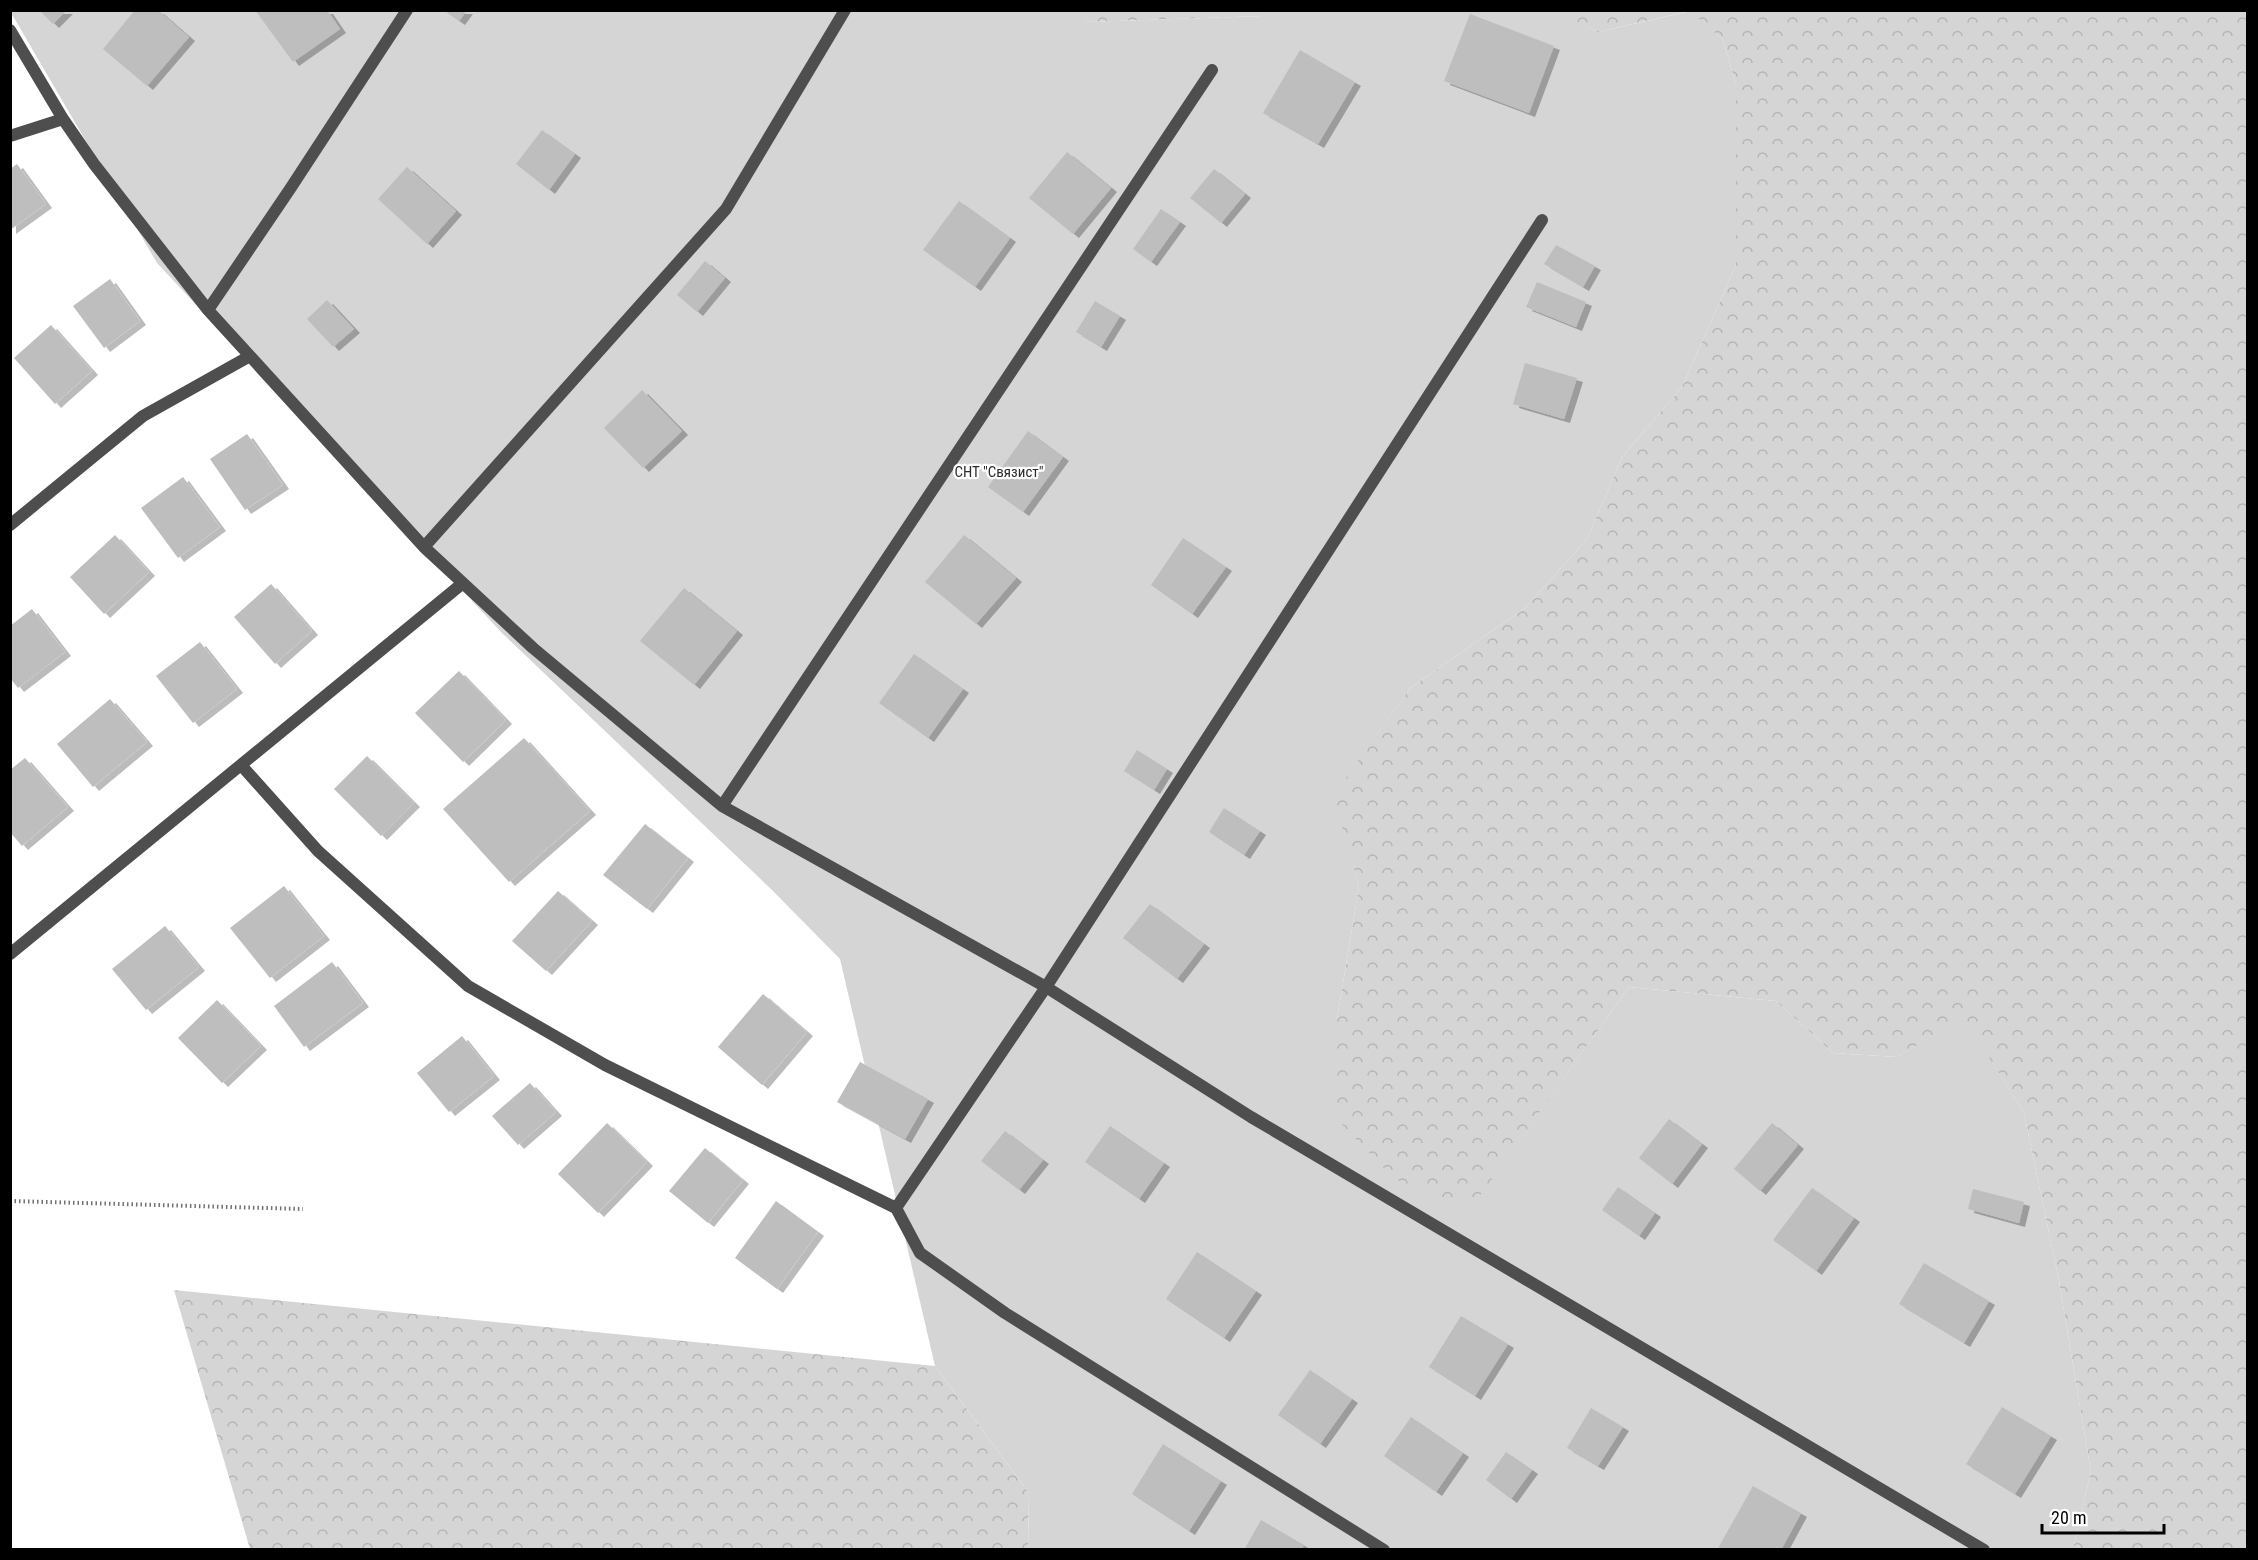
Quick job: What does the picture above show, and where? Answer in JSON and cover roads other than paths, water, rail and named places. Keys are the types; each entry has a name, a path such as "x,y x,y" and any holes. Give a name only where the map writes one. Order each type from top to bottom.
{"lane":[{"path":"208,310 407,10"},
{"path":"424,547 726,209 845,10"},
{"path":"10,30 63,119 94,164 208,310 424,547 533,648 722,806 1046,987 1251,1117 1984,1550"},
{"path":"722,806 1212,70"},
{"path":"10,136 63,119"},
{"path":"896,1208 1046,987 1542,220"},
{"path":"10,525 142,416 250,356"},
{"path":"10,954 463,583"},
{"path":"241,765 318,851 468,986 605,1065 896,1208 920,1253 1005,1313 1384,1550"}],"park label":[{"name":"СНТ \"Связист\"","path":"999,472"}]}
